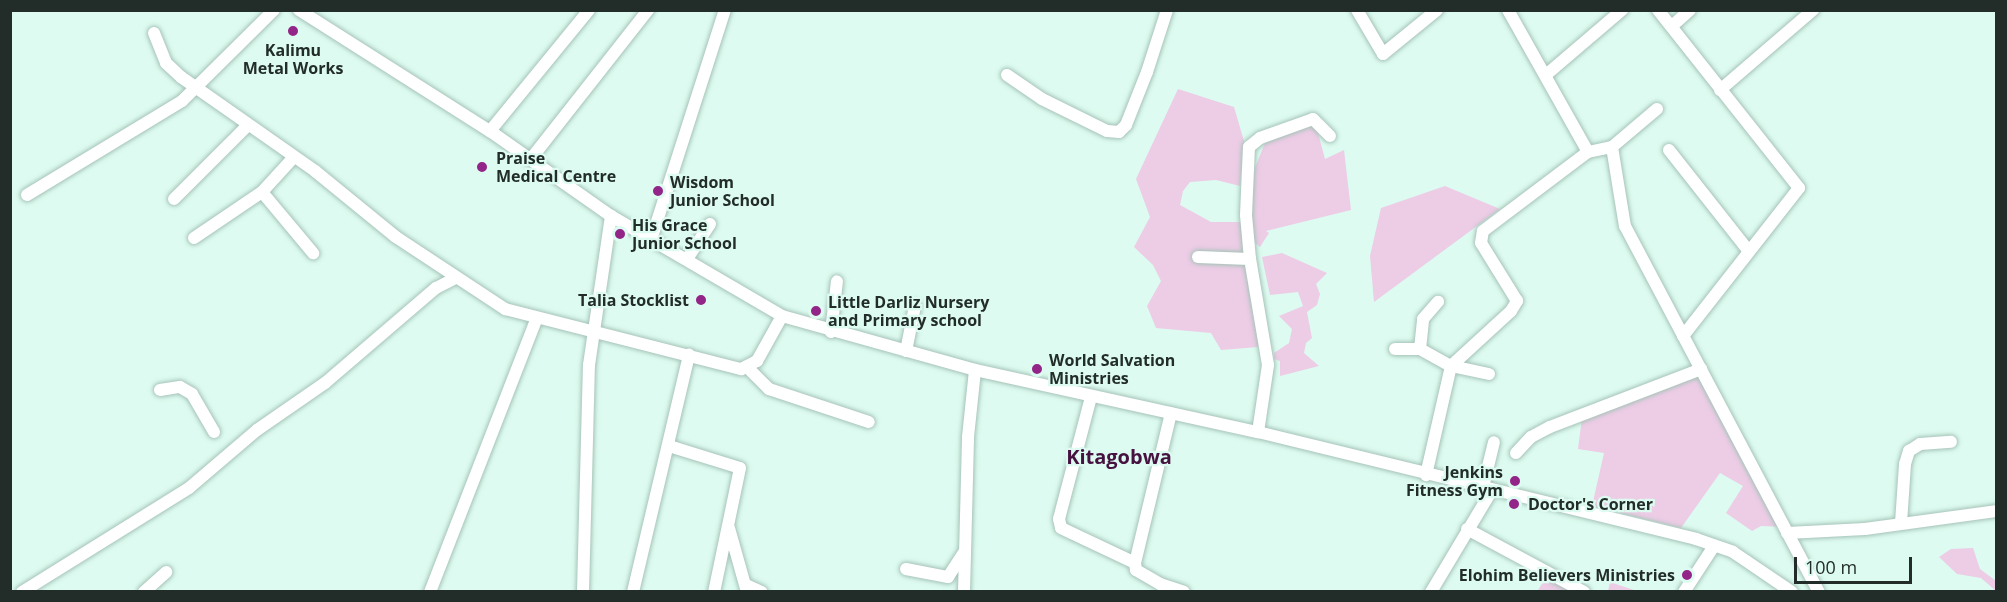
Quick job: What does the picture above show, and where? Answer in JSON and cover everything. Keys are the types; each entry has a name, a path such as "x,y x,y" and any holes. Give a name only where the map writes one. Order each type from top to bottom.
{"street":[{"path":"27,195 182,101 274,10"},
{"path":"490,131 589,10"},
{"path":"530,160 648,10"},
{"path":"651,240 725,10"},
{"path":"1007,75 1042,99 1107,131 1119,132 1126,125 1148,72 1167,10"},
{"path":"1357,10 1383,54 1437,10"},
{"path":"1508,10 1547,74 1588,152"},
{"path":"1547,74 1622,10"},
{"path":"1658,10 1799,188 1748,250 1683,336"},
{"path":"1671,26 1690,10"},
{"path":"1720,90 1813,10"},
{"path":"306,12 490,131 611,216 687,259 721,283 782,316 831,332 975,370 1258,432 1714,546 1750,561 1792,591"},
{"path":"154,33 166,63 247,126 294,157 396,237 505,309 741,369 748,368 760,356 782,316"},
{"path":"1426,475 1451,366 1511,311 1516,301 1481,243 1483,231 1588,152 1612,147 1657,109"},
{"path":"1258,432 1268,365 1250,259 1246,215 1249,147 1260,138 1313,119 1330,136"},
{"path":"174,199 247,126"},
{"path":"1612,147 1625,226 1819,591"},
{"path":"1670,150 1748,250"},
{"path":"194,238 262,192 294,157"},
{"path":"262,192 313,254"},
{"path":"583,591 588,376 595,333 597,294 611,216"},
{"path":"687,259 710,224"},
{"path":"1198,257 1250,259"},
{"path":"435,261 436,288"},
{"path":"22,591 189,488 257,430 325,383 436,288 456,278"},
{"path":"831,332 837,281"},
{"path":"1420,349 1422,319 1438,302"},
{"path":"906,351 915,306"},
{"path":"430,591 537,318"},
{"path":"1395,349 1420,349 1451,366 1489,374"},
{"path":"633,591 689,355"},
{"path":"748,368 769,389 870,422"},
{"path":"1516,453 1531,437 1550,427 1701,369"},
{"path":"964,591 968,437 975,370"},
{"path":"160,390 180,387 192,394 214,432"},
{"path":"1091,396 1059,524 1068,534 1135,563"},
{"path":"1171,413 1135,563 1136,570 1160,585 1184,591"},
{"path":"1431,591 1467,529 1487,488 1494,442"},
{"path":"1901,523 1905,464 1909,451 1920,444 1951,442"},
{"path":"669,446 740,468 714,591"},
{"path":"1787,533 1901,523 1996,511"},
{"path":"729,527 746,588 762,591"},
{"path":"1467,529 1584,591"},
{"path":"1684,591 1714,546"},
{"path":"906,569 948,577 966,550"},
{"path":"144,591 166,572"}],"shaded area":[{"path":"1178,89 1234,107 1244,141 1240,186 1216,180 1190,182 1183,191 1180,205 1211,222 1245,222 1262,338 1258,347 1221,350 1211,333 1156,328 1147,306 1161,281 1153,265 1134,247 1150,217 1136,179"},
{"path":"1315,122 1325,159 1344,150 1351,210 1266,231 1269,233 1260,247 1251,240 1250,180 1267,138"},
{"path":"1445,186 1500,209 1374,302 1370,256 1381,208"},
{"path":"1282,253 1327,273 1316,284 1320,294 1317,305 1307,312 1312,338 1306,343 1304,353 1319,366 1280,376 1280,361 1274,359 1274,353 1289,343 1292,329 1279,316 1303,306 1298,292 1270,295 1262,257"},
{"path":"1704,371 1787,527 1761,526 1752,531 1726,513 1743,486 1720,473 1681,528 1592,506 1604,453 1578,449 1582,418"},
{"path":"1973,548 1980,569 1996,581 1996,591 1981,578 1957,574 1939,557 1951,549"},
{"path":"1549,572 1571,572 1568,591 1537,592"},
{"path":"1610,582 1637,591 1608,591"}],"place":[{"name":"Kalimu Metal Works","path":"293,31"},
{"name":"Praise Medical Centre","path":"482,167"},
{"name":"Wisdom Junior School","path":"658,191"},
{"name":"His Grace Junior School","path":"620,234"},
{"name":"Talia Stocklist","path":"701,300"},
{"name":"Little Darliz Nursery and Primary school","path":"816,311"},
{"name":"World Salvation Ministries","path":"1037,369"},
{"name":"Jenkins Fitness Gym","path":"1515,481"},
{"name":"Doctor's Corner","path":"1514,504"},
{"name":"Elohim Believers Ministries","path":"1687,575"}],"district":[{"name":"Kitagobwa","path":"1119,456"}]}
